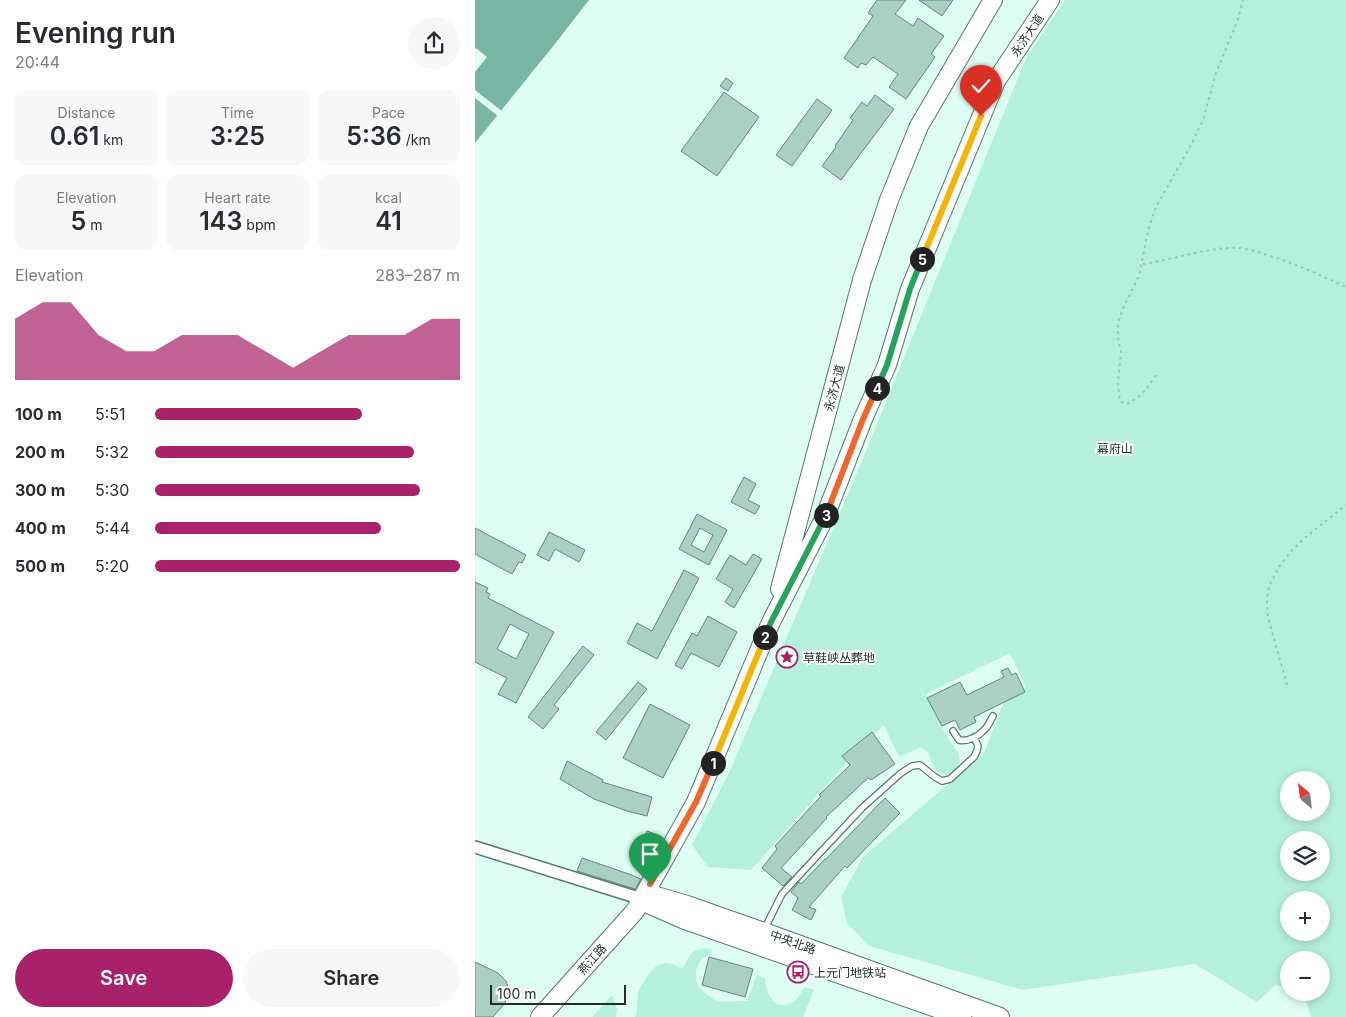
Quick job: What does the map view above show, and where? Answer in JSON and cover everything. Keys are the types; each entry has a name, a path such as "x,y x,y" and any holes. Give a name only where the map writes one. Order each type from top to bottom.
{"main road":[{"name":"永济大道","path":"771,622 862,280 889,200 919,126 993,0"},
{"name":"永济大道","path":"648,899 696,802 771,622 824,519 863,419 887,365 910,289 996,81 1050,0"},
{"name":"中央北路","path":"648,899 763,932 1000,1017"},
{"name":"中央北路","path":"648,899 685,920 962,1017"},
{"name":"燕江路","path":"540,1017 648,899"},
{"path":"549,1017 634,923 648,899"}],"street":[{"name":"中央北路","path":"475,847 648,899"}],"lane":[{"path":"953,731 959,740 964,741 985,730 993,716"},
{"path":"763,932 782,894 862,808 901,773 912,766 920,765 942,781 950,779 974,757 978,746 974,737"}],"path":[{"path":"1156,375 1147,389 1137,398 1127,404 1121,402 1119,395 1121,352 1118,338 1119,322 1139,276 1143,251 1156,207 1203,120 1216,74 1238,19 1243,0"},
{"path":"1141,264 1162,262 1208,250 1246,248 1299,265 1346,287"},
{"path":"1287,685 1268,617 1267,599 1269,586 1279,567 1293,550 1307,536 1346,505"}],"green space":[{"name":"幕府山","path":"1065,0 1346,0 1346,1017 1311,1017 1306,1001 1330,1001 1330,951 1280,951 1280,986 1275,985 1257,1002 1195,964 1023,990 869,946 847,923 841,897 863,857 984,753 1003,704 1026,687 1010,653 926,694 948,739 957,750 959,765 954,772 946,775 936,770 928,752 921,747 899,757 884,725 854,754 751,870 708,867 692,845 729,773 862,461 1026,58"},
{"path":"700,949 711,949 712,952 701,961 696,974 699,988 706,994 719,1001 747,1001 757,975 765,978 766,988 770,996 774,1002 780,1005 793,1002 804,987 814,990 803,1017 635,1017 639,990 652,970 664,963 683,969 691,954"},
{"path":"612,995 617,1009 616,1017 592,1017"}],"shaded area":[{"path":"475,0 589,0 475,143"}],"pier":[{"path":"475,49 487,57 475,72"},
{"path":"475,90 503,112 499,117 475,98"}],"building":[{"path":"877,0 906,0 895,14 913,26 918,18 944,36 931,54 935,57 906,99 889,87 898,74 873,57 866,65 861,63 858,68 844,58 873,16 868,13"},
{"path":"919,0 953,0 942,16"},
{"path":"726,78 733,83 728,91 720,86"},
{"path":"724,92 759,117 717,176 681,151"},
{"path":"875,95 894,109 841,180 822,166 853,120 850,118 862,102 867,106"},
{"path":"817,99 832,110 792,166 776,155"},
{"path":"744,477 756,484 748,500 760,506 755,514 731,502"},
{"path":"697,514 727,530 709,565 679,549","holes":["700,528 713,535 704,552 691,545"]},
{"path":"475,528 526,555 522,563 519,562 512,574 475,554"},
{"path":"549,532 585,550 579,562 555,549 549,561 537,555"},
{"path":"753,554 762,559 734,608 725,602 733,589 716,579 730,555 746,565"},
{"path":"684,570 699,578 657,659 627,643 637,623 652,631"},
{"path":"475,582 488,588 486,592 490,594 488,598 554,632 516,703 498,694 507,678 475,662","holes":["510,624 529,634 516,659 497,649"]},
{"path":"708,616 737,632 719,667 691,653 682,669 675,665 692,633 697,636"},
{"path":"583,646 594,655 554,705 559,709 543,729 528,717"},
{"path":"1008,668 1012,675 1016,673 1025,692 974,717 976,722 960,730 955,720 942,726 927,698 960,682 967,695 1004,677 1001,671"},
{"path":"638,682 647,689 606,740 596,732"},
{"path":"650,704 690,725 663,778 623,758"},
{"path":"872,732 895,764 871,780 868,778 826,817 781,868 792,877 783,886 762,868 777,849 775,846 821,796 819,795 850,765 842,756"},
{"path":"567,761 603,780 602,782 652,797 647,816 594,799 560,779"},
{"path":"885,798 900,813 847,868 845,866 809,907 816,910 811,920 792,910 798,898 791,892 799,882 801,884"},
{"path":"647,831 657,835 647,859 637,855"},
{"path":"582,858 641,879 635,889 577,871"},
{"path":"709,957 753,969 745,997 702,985"},
{"path":"475,962 498,973 506,981 508,987 505,1003 493,1017 475,1017"}],"place":[{"name":"草鞋峡丛葬地","path":"787,657"},
{"name":"上元门地铁站","path":"798,972"}],"route":[{"path":"650,884 696,802 771,622 824,519 863,419 887,365 910,289 981,116"}]}
